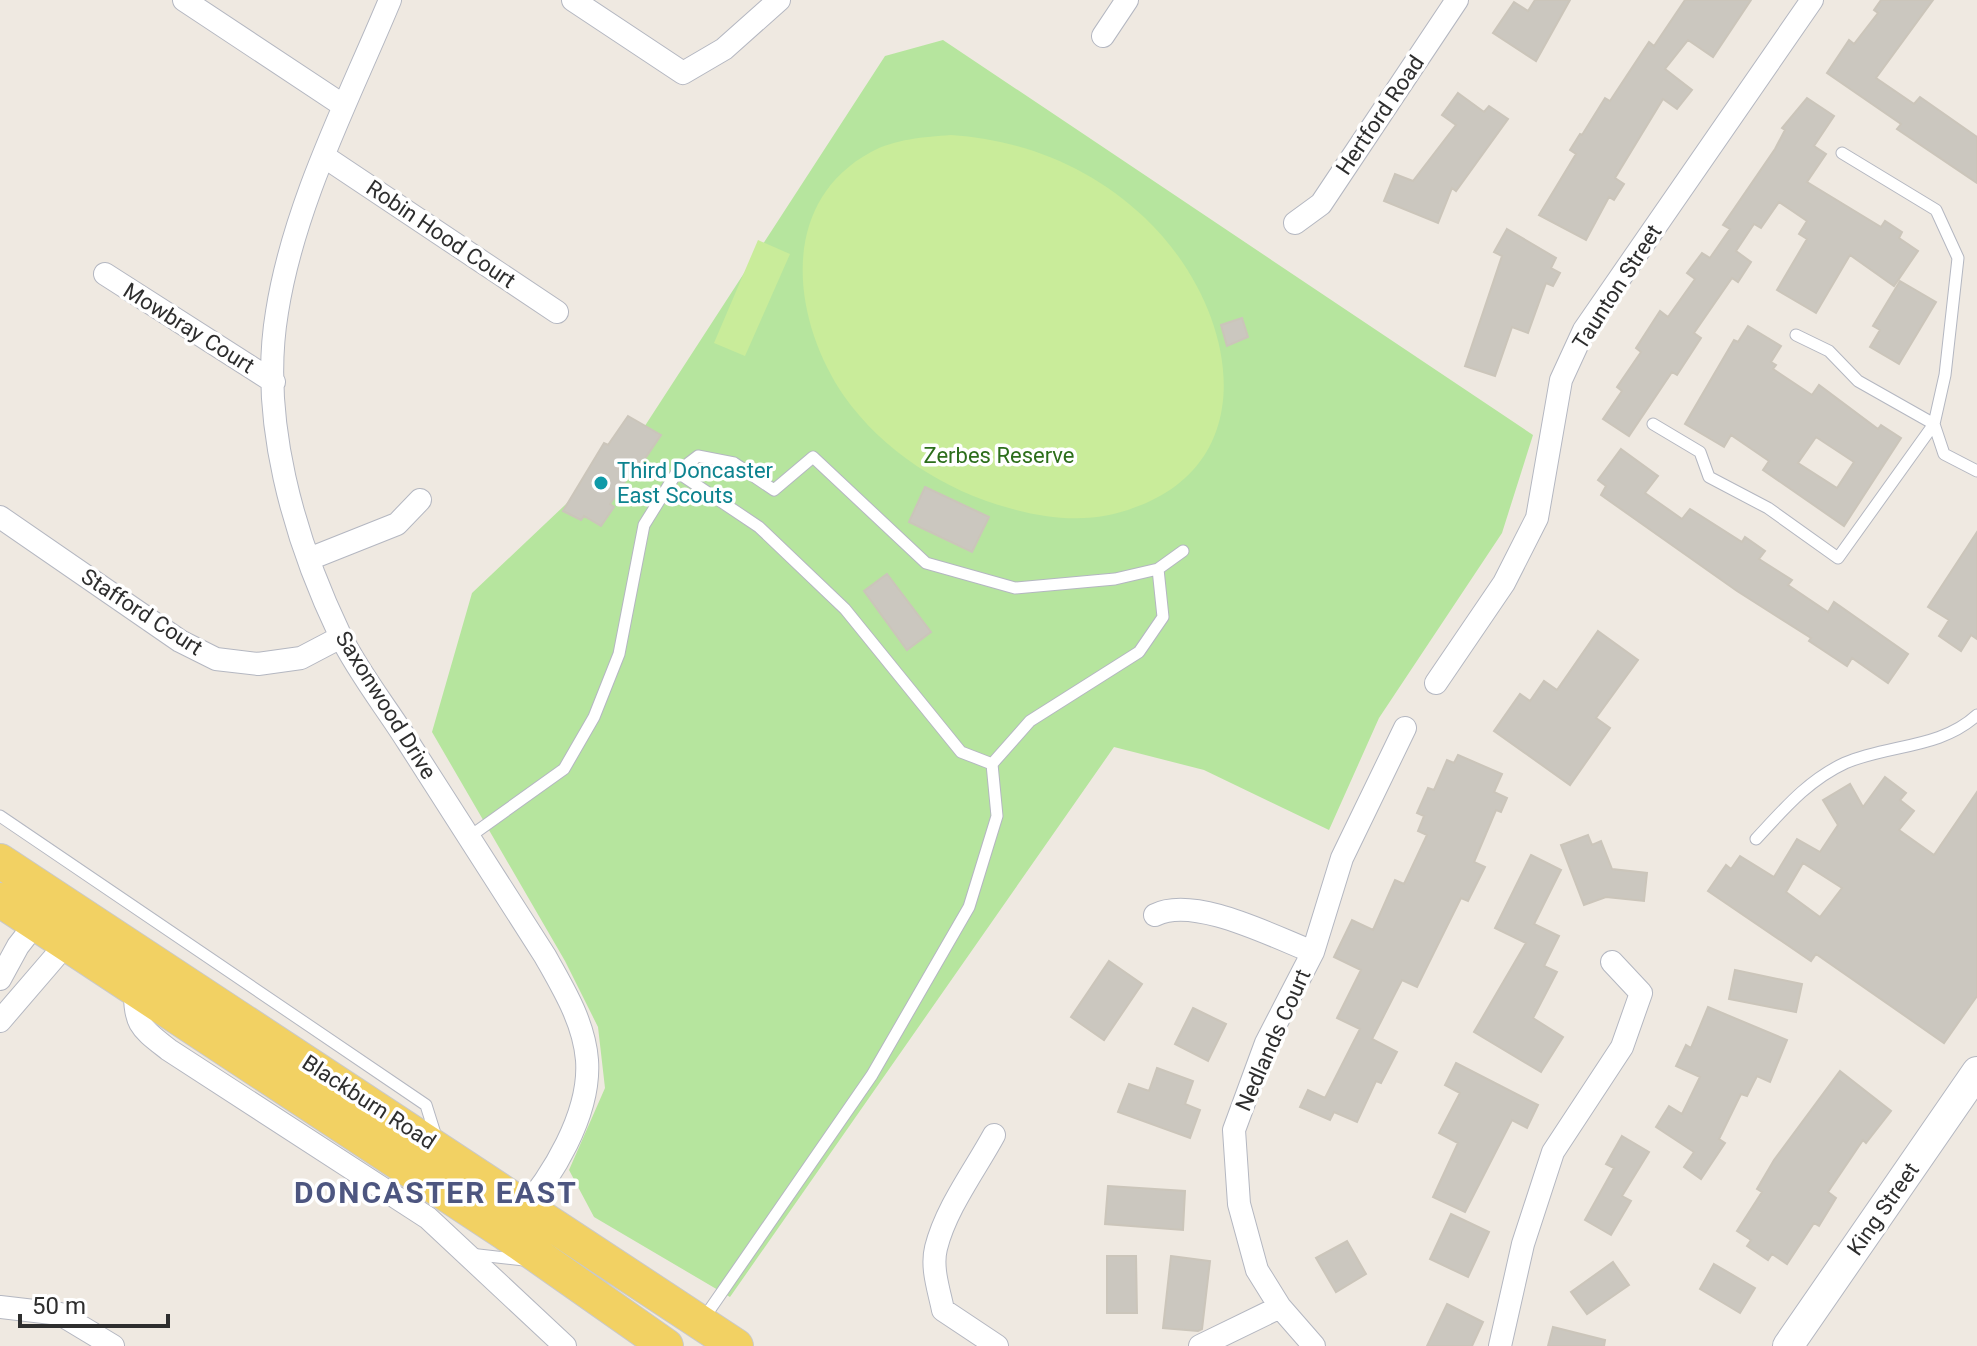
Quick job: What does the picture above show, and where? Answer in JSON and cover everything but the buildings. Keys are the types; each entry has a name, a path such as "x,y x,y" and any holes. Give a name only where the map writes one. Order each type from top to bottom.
{"main road":[{"name":"Blackburn Road","path":"0,861 528,1206 736,1346"},
{"name":"Blackburn Road","path":"0,900 505,1233 666,1346"},
{"name":"King Street","path":"1788,1346 1977,1072"}],"street":[{"path":"184,0 344,106"},
{"name":"Saxonwood Drive","path":"390,0 344,106 291,248 276,314 274,382 281,461 309,559 341,637 571,1002 587,1060 583,1097 570,1136 528,1206 505,1233"},
{"path":"573,0 683,73 724,49 779,0"},
{"path":"1103,36 1127,0"},
{"name":"Hertford Road","path":"1295,223 1321,204 1457,0"},
{"name":"Taunton Street","path":"1436,683 1504,583 1537,518 1561,380 1584,330 1812,0"},
{"name":"Robin Hood Court","path":"325,157 557,312"},
{"name":"Mowbray Court","path":"105,274 274,382"},
{"path":"309,559 397,524 420,500"},
{"name":"Stafford Court","path":"0,517 180,641 216,659 258,664 301,658 341,637"},
{"path":"1155,915 1163,911 1208,912 1313,952 1342,858 1405,728"},
{"path":"0,979 34,922 66,903 67,943 0,1021"},
{"name":"Nedlands Court","path":"1313,952 1266,1043 1234,1130 1239,1204 1257,1270 1280,1307 1314,1346"},
{"path":"1500,1346 1523,1244 1553,1152 1622,1047 1641,993 1612,962"},
{"path":"135,988 134,1015 142,1029 169,1050 428,1218 565,1346"},
{"path":"994,1135 947,1219 935,1249 935,1276 943,1310 997,1346"},
{"path":"0,1307 60,1314 113,1346"},
{"path":"1200,1346 1280,1307"}],"lane":[{"path":"1653,424 1700,452 1709,477 1768,508 1838,558 1934,424 1945,375 1958,258 1936,210 1842,153"},
{"path":"1796,335 1829,351 1858,381 1934,424 1944,454 1977,471"},
{"path":"469,837 564,769 594,717 619,654 644,525 677,472 698,456 734,463 774,490 813,457 926,563 1015,588 1115,579 1158,569 1183,551"},
{"path":"677,472 759,527 845,609 961,752 992,764"},
{"path":"701,1323 872,1075 969,907 997,816 992,764 1030,721 1139,652 1163,617 1158,569"},
{"path":"1756,839 1800,791 1846,763 1961,730 1977,715"},
{"path":"0,816 426,1105 439,1148"},
{"path":"467,1254 552,1265"}],"green space":[{"name":"Zerbes Reserve","path":"943,40 1533,435 1502,533 1379,718 1329,830 1204,770 1114,747 730,1297 594,1217 569,1170 605,1088 598,1027 565,961 432,732 472,593 639,435 885,56"},
{"path":"951,135 1030,150 1079,171 1124,200 1178,255 1203,298 1219,342 1224,387 1217,429 1196,466 1161,496 1109,515 1084,518 1033,514 985,501 939,479 896,451 859,416 826,366 813,333 805,299 803,265 807,232 820,201 841,174 871,152 900,141"},
{"path":"758,240 790,254 745,356 714,343"}],"place":[{"name":"Third Doncaster East Scouts","path":"601,483"}],"district":[{"name":"DONCASTER EAST","path":"436,1192"}]}
